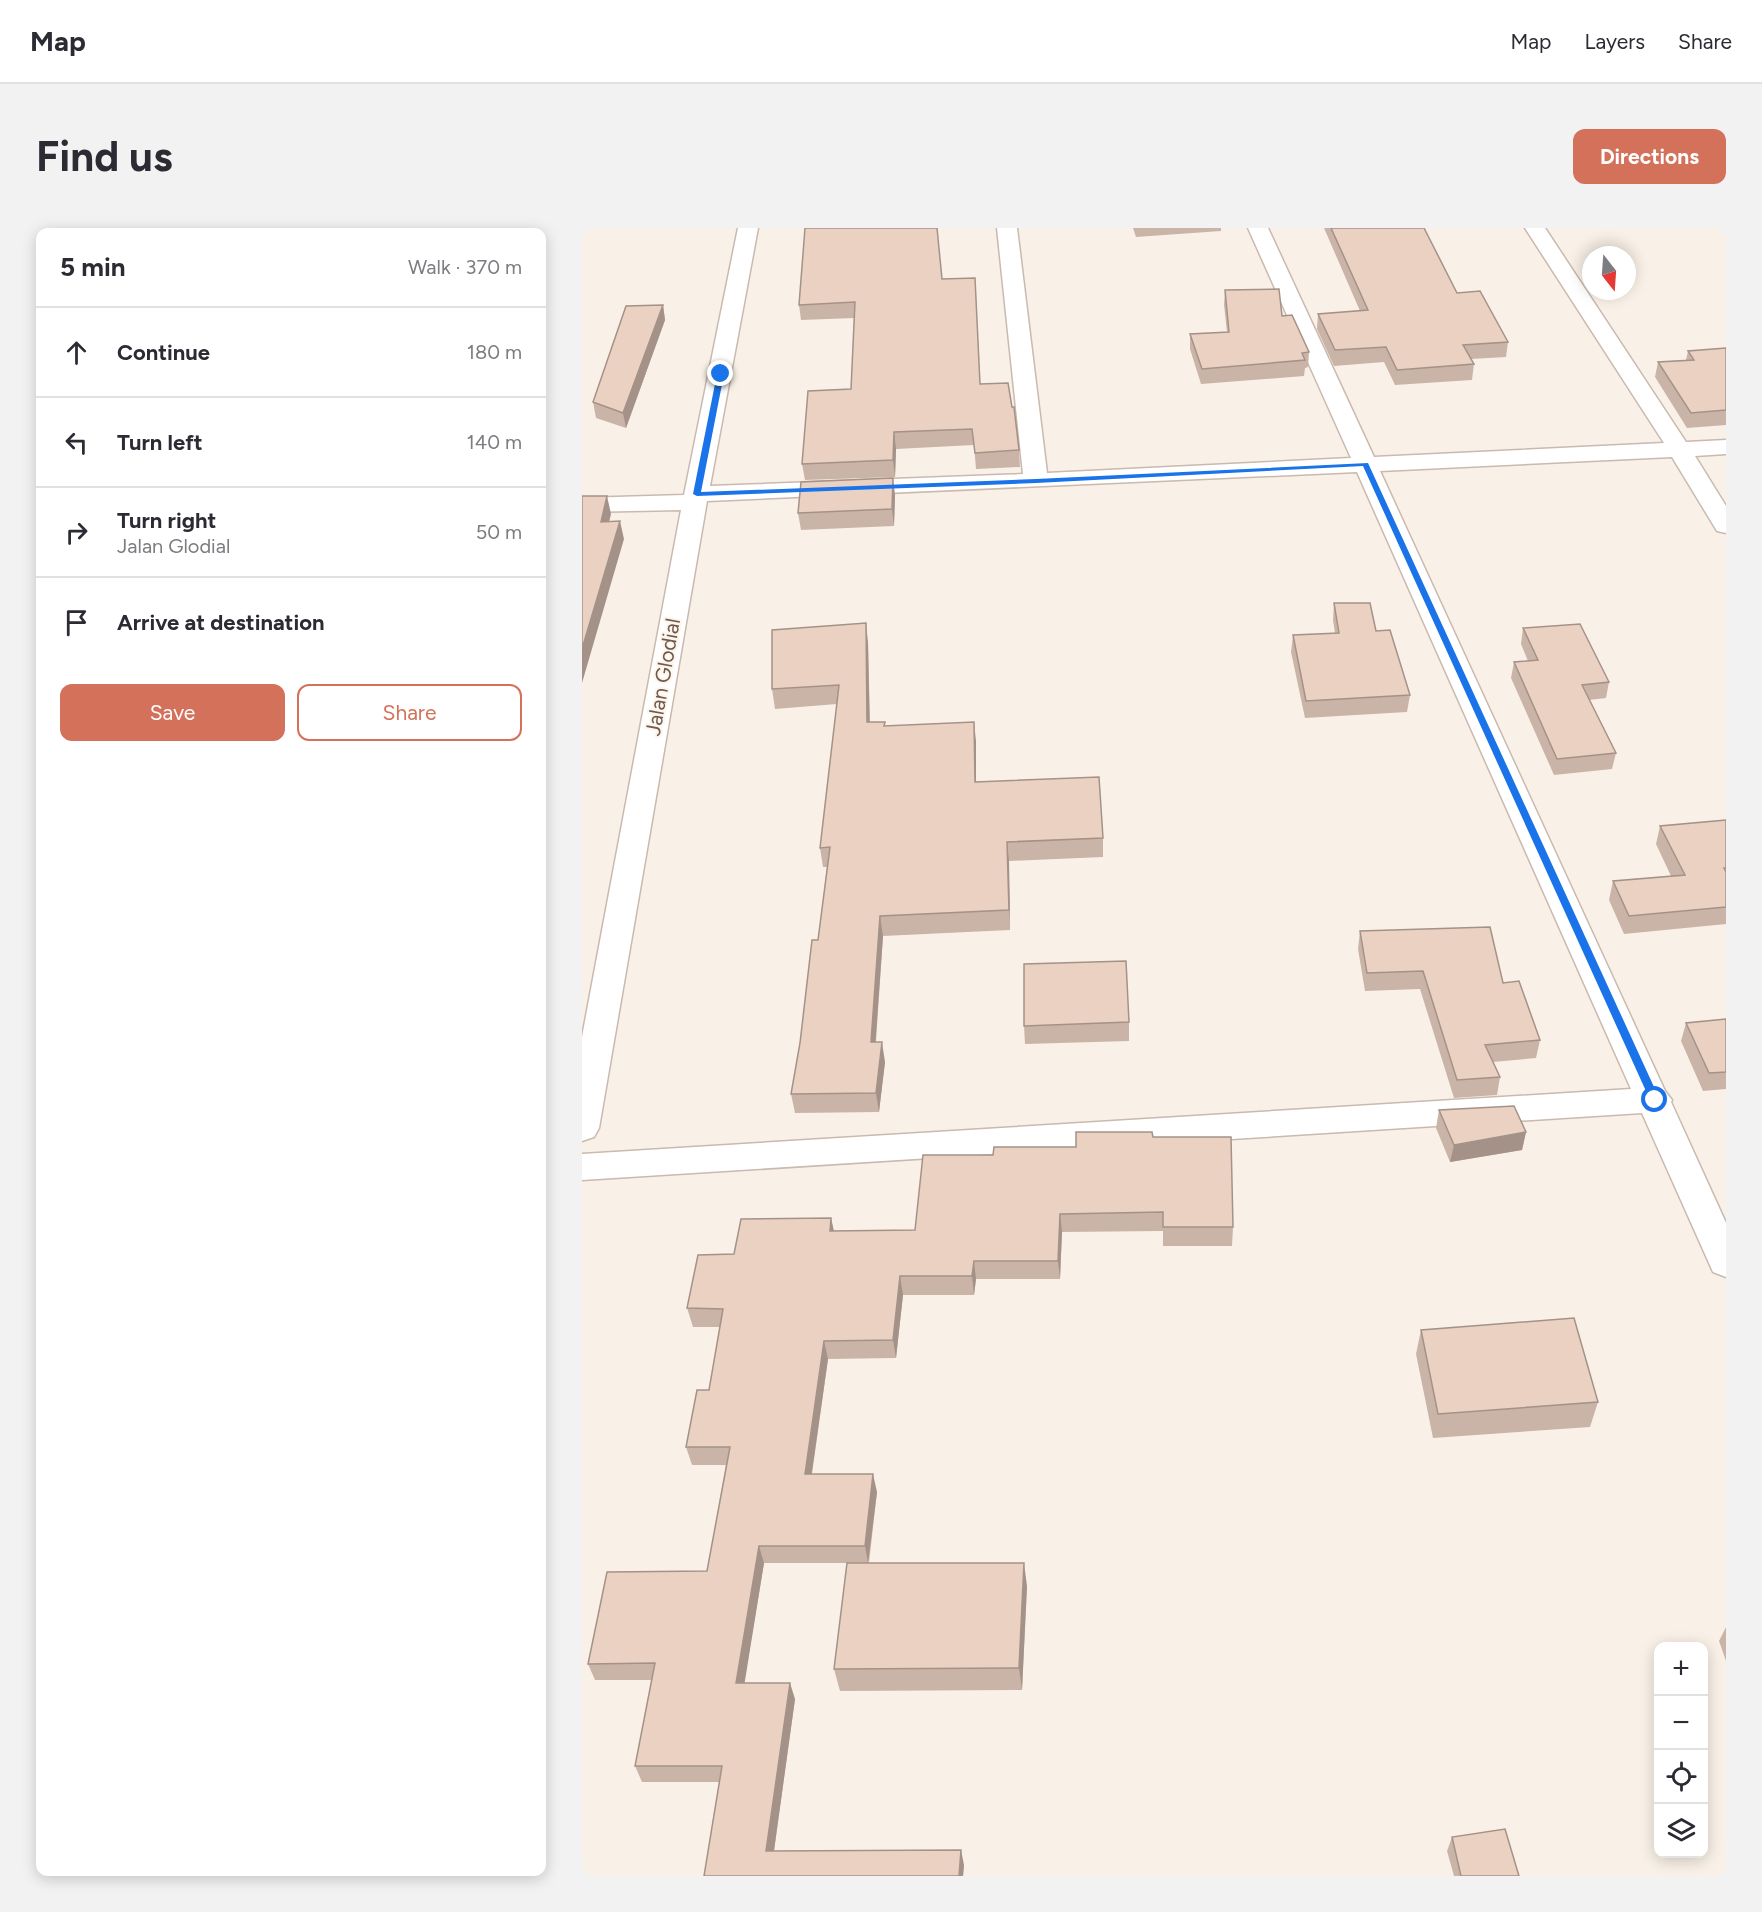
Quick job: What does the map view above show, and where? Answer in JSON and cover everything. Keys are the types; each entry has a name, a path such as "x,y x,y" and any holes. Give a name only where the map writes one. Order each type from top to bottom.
{"street":[{"name":"Jalan Glodial","path":"582,1128 747,228"},
{"path":"1007,228 1036,481"},
{"path":"1258,228 1655,1100 1726,1262"},
{"path":"1535,228 1679,449 1726,526"},
{"path":"582,504 1726,447"},
{"path":"582,1167 1655,1100"}],"building":[{"path":"805,228 937,228 942,279 975,278 980,384 1008,383 1012,407 1014,407 1019,450 975,453 972,429 894,432 893,460 802,464 808,391 851,389 855,302 799,305"},
{"path":"1331,228 1424,228 1457,293 1480,291 1508,342 1463,345 1474,364 1397,370 1386,347 1335,350 1318,314 1368,310"},
{"path":"1279,289 1282,316 1292,315 1309,352 1302,353 1305,360 1202,369 1190,334 1229,332 1225,290"},
{"path":"663,305 623,413 593,402 626,306"},
{"path":"1726,348 1726,410 1691,413 1658,362 1694,360 1688,351"},
{"path":"893,478 892,509 798,513 801,482"},
{"path":"582,496 607,496 601,522 620,521 582,649"},
{"path":"1334,603 1370,603 1376,631 1390,630 1410,695 1306,701 1293,635 1339,633"},
{"path":"866,623 867,722 885,722 884,726 974,722 975,782 1099,777 1103,838 1007,842 1009,910 880,916 871,1042 882,1042 876,1093 791,1094 800,1043 812,940 818,940 830,847 820,848 839,685 772,689 772,630"},
{"path":"1580,624 1609,682 1582,685 1616,753 1557,759 1514,662 1538,660 1523,628"},
{"path":"1726,820 1726,868 1724,868 1726,907 1629,916 1613,881 1685,875 1660,826"},
{"path":"1490,927 1503,983 1519,981 1540,1040 1485,1045 1500,1077 1457,1080 1423,971 1367,973 1360,931"},
{"path":"1126,961 1129,1022 1024,1026 1024,964"},
{"path":"1726,1019 1726,1072 1709,1073 1686,1023"},
{"path":"1514,1106 1526,1132 1454,1145 1439,1110"},
{"path":"1076,1132 1152,1132 1153,1137 1231,1137 1233,1227 1163,1227 1163,1212 1060,1214 1058,1261 974,1261 972,1276 900,1276 893,1340 824,1341 805,1474 873,1474 865,1546 759,1546 736,1683 790,1683 766,1851 961,1850 959,1876 704,1876 722,1766 635,1766 655,1663 588,1664 607,1572 707,1571 730,1447 686,1447 697,1390 709,1390 723,1309 687,1308 698,1255 734,1254 741,1219 831,1218 830,1231 915,1230 923,1155 993,1155 994,1147 1076,1147"},
{"path":"1574,1318 1598,1402 1438,1414 1421,1330"},
{"path":"847,1563 1024,1563 1019,1668 834,1669"},
{"path":"1505,1829 1519,1876 1461,1876 1452,1837"}],"route":[{"path":"721,374 697,494 1036,481 1366,464 1655,1100"}]}
